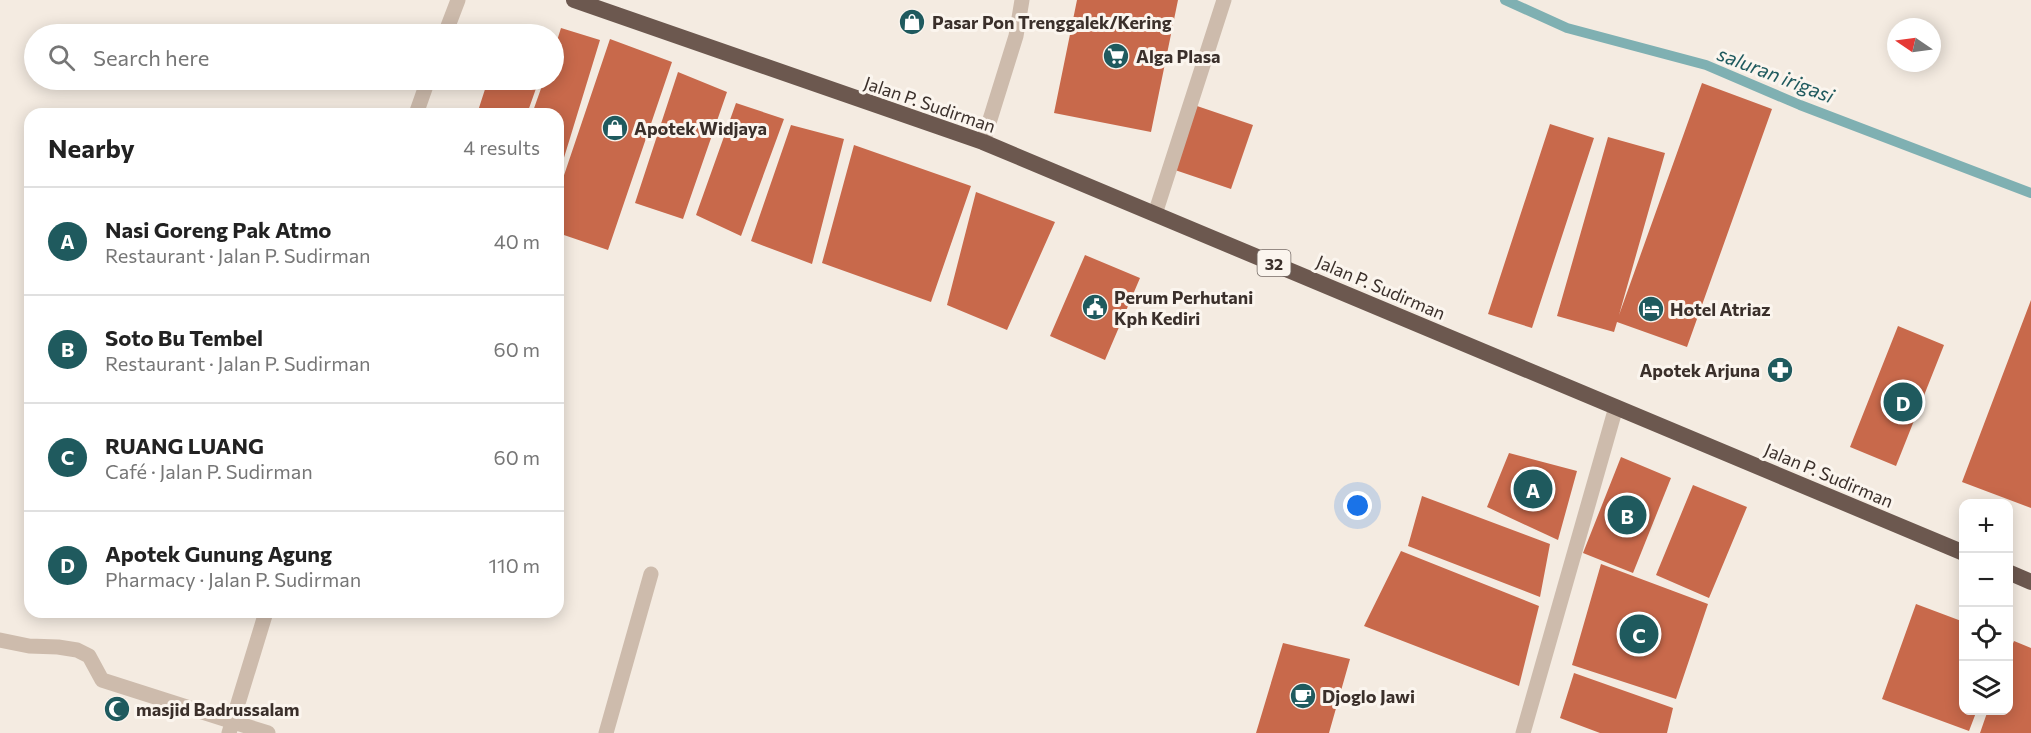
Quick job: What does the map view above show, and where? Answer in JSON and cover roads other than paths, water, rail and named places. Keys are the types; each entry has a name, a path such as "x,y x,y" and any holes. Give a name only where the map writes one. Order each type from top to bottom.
{"highway":[{"name":"Jalan P. Sudirman","path":"574,0 983,142 1959,551"},
{"path":"2013,574 2031,582"}],"street":[{"path":"449,24 458,0"},
{"path":"983,142 1016,36 1022,0"},
{"path":"1155,214 1224,0"},
{"path":"418,108 425,90"},
{"path":"1523,733 1616,407"},
{"path":"606,733 651,574"},
{"path":"231,728 264,618"},
{"path":"0,640 29,646 77,650 89,656 102,680 231,728 267,733"}],"waterway":[{"name":"saluran irigasi","path":"1505,0 1567,28 1706,65 1800,105 2031,193"}],"place":[{"name":"Pasar Pon Trenggalek/Kering","path":"912,22"},
{"name":"Alga Plasa","path":"1116,56"},
{"name":"Apotek Widjaya","path":"615,128"},
{"name":"Perum Perhutani Kph Kediri","path":"1095,307"},
{"name":"Hotel Atriaz","path":"1651,309"},
{"name":"Apotek Arjuna","path":"1780,370"},
{"name":"Apotek Gunung Agung","path":"1903,402"},
{"name":"Nasi Goreng Pak Atmo","path":"1533,489"},
{"name":"Soto Bu Tembel","path":"1627,515"},
{"name":"RUANG LUANG","path":"1639,634"},
{"name":"Djoglo Jawi","path":"1303,696"},
{"name":"masjid Badrussalam","path":"117,709"}]}
